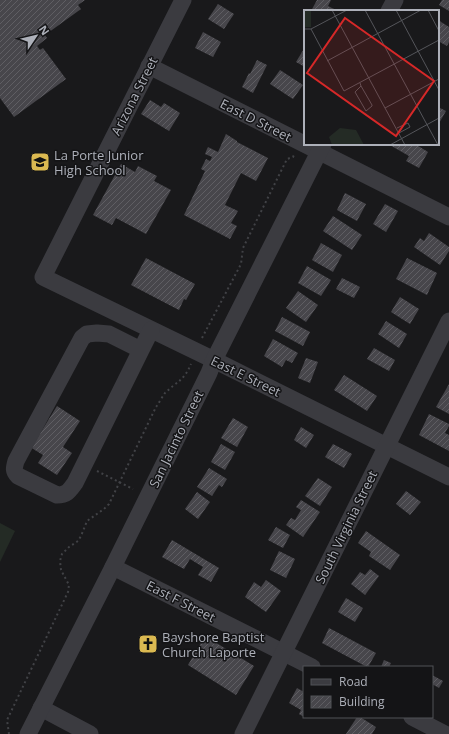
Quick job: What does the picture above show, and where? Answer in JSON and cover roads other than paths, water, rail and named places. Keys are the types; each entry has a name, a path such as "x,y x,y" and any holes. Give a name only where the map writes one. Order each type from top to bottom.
{"street":[{"name":"Arizona Street","path":"43,277 182,0"},
{"path":"389,10 394,0"},
{"name":"East D Street","path":"148,66 304,144"},
{"name":"East D Street","path":"309,145 321,148 449,217"},
{"name":"San Jacinto Street","path":"28,734 113,567 214,360 321,148"},
{"name":"East E Street","path":"43,277 449,477"},
{"name":"South Virginia Street","path":"243,734 449,321"},
{"path":"141,350 109,334 88,334 82,338 16,461 14,468 18,476 57,495 67,493 75,483 151,330"},
{"name":"East F Street","path":"113,567 310,666"},
{"path":"41,708 90,734"},
{"path":"414,718 446,734 449,729"}],"place":[{"name":"La Porte Junior High School","path":"40,162"},
{"name":"Bayshore Baptist Church Laporte","path":"148,644"}]}
